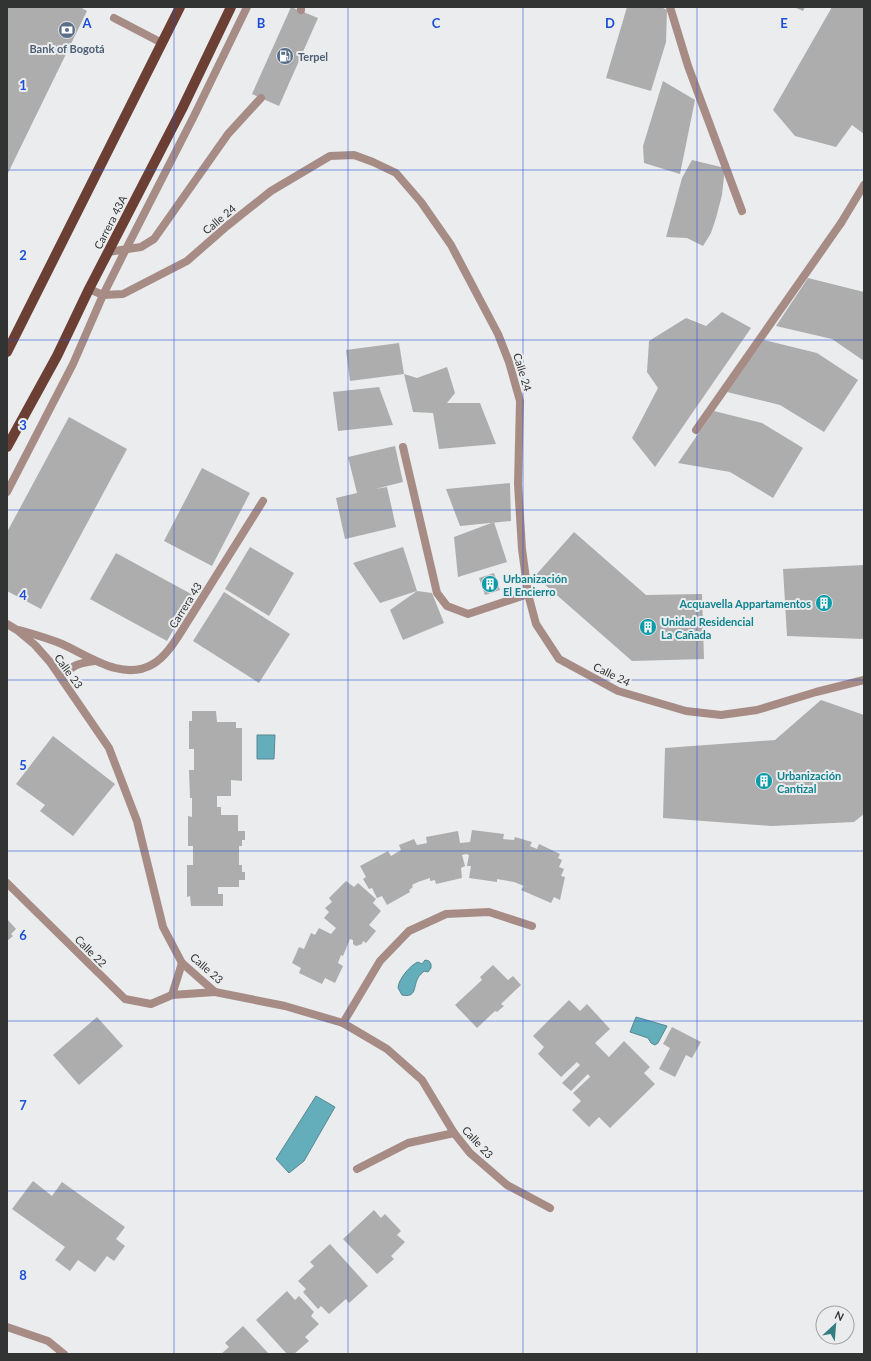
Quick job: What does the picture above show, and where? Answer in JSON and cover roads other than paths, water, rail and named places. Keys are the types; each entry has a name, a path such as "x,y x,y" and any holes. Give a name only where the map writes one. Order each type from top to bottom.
{"main road":[{"path":"7,352 180,7"},
{"name":"Carrera 43A","path":"7,447 57,356 89,289 182,109 231,7"}],"street":[{"path":"7,492 73,364 103,295 194,116 247,7"},
{"path":"670,7 688,66 742,211"},
{"path":"114,18 162,43"},
{"path":"108,252 141,247 154,239 228,134 261,98"},
{"name":"Calle 24","path":"89,289 103,295 123,294 187,261 227,226 271,191 330,156 354,154 396,173 421,202 451,245 498,334 509,362 520,401 518,484 522,549 528,594 536,624 559,659 618,691 686,711 721,715 757,710 816,692 864,680"},
{"path":"696,430 840,223 864,184"},
{"path":"403,447 438,593 447,606 468,614 528,594"},
{"name":"Carrera 43","path":"17,630 61,643 95,661 117,669 138,670 154,664 168,650 182,632 263,501"},
{"name":"Calle 23","path":"7,624 17,630 35,646 61,677 109,748 137,821 163,927 182,963 215,992 285,1006 343,1023 387,1049 422,1080 454,1133 470,1153 507,1185 550,1208"},
{"path":"61,677 71,667 80,663 95,661"},
{"name":"Calle 22","path":"7,883 125,999 151,1004 172,995 215,992"},
{"path":"343,1023 380,961 409,931 446,914 489,912 532,926"},
{"path":"172,995 182,963"},
{"path":"357,1170 408,1143 454,1133"},
{"path":"7,1327 48,1341 64,1354"}],"water":[{"path":"257,735 275,735 274,759 257,759"},
{"path":"425,960 429,961 431,968 428,972 424,971 419,976 416,981 414,991 410,995 402,995 398,988 402,977 408,969 418,962 422,964"},
{"path":"636,1017 667,1026 658,1043 655,1045 651,1043 648,1038 630,1032"},
{"path":"316,1096 335,1107 304,1161 289,1173 276,1159"}],"place":[{"name":"Bank of Bogotá","path":"67,30"},
{"name":"Terpel","path":"285,56"},
{"name":"Urbanización El Encierro","path":"490,584"},
{"name":"Acquavella Appartamentos","path":"824,603"},
{"name":"Unidad Residencial La Cañada","path":"648,627"},
{"name":"Urbanización Cantizal","path":"764,781"}]}
